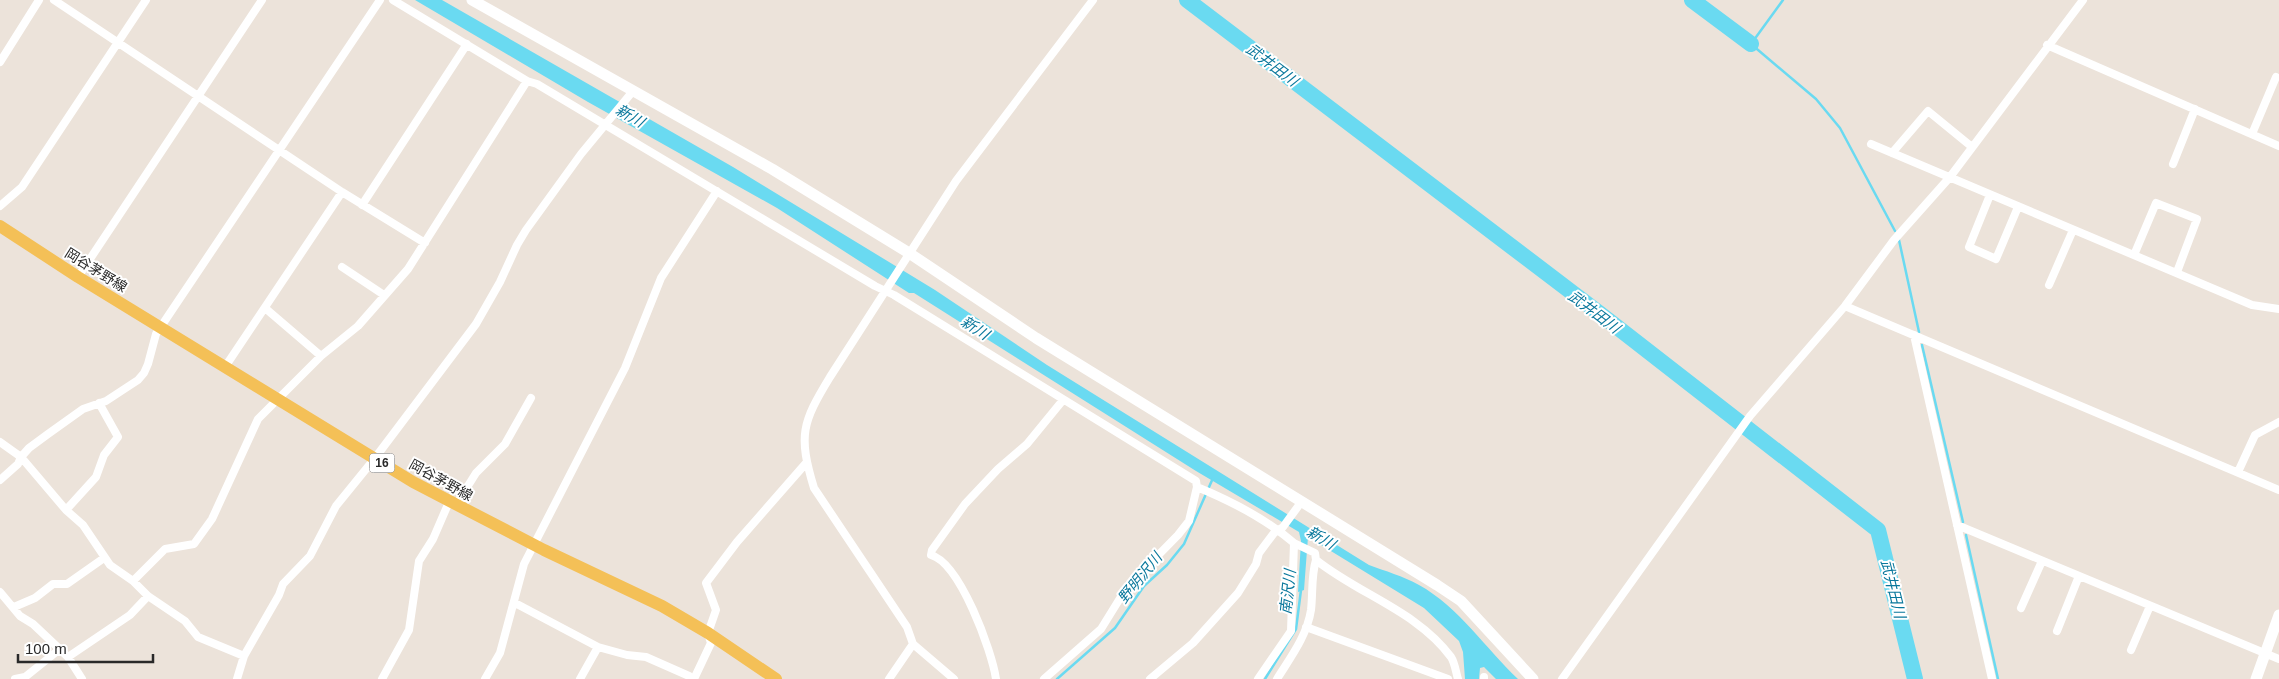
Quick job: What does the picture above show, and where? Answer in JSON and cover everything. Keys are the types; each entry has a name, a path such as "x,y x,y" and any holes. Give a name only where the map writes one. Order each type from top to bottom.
{"main road":[{"name":"岡谷茅野線","path":"0,226 78,277 452,504 662,606 708,633 776,679"}],"street":[{"path":"0,62 39,0"},
{"path":"54,0 342,192 424,243"},
{"path":"0,206 22,187 146,0"},
{"path":"78,277 262,0"},
{"path":"0,480 18,464 29,448 83,409 121,391 144,373 156,334 281,151 380,0"},
{"path":"393,0 527,81 537,84 608,123 717,191 885,289 1196,481 1197,487 1189,521 1178,535 1127,587 1101,629 1044,679"},
{"path":"472,0 630,95 772,169 906,257 1299,505 1461,601 1533,679"},
{"path":"954,679 912,644 907,627 814,488 807,462 804,434 811,408 885,289 956,181 1093,0"},
{"path":"1562,679 1750,416 1845,306 1894,240 1950,177 2083,0"},
{"path":"362,205 467,44"},
{"path":"2048,45 2279,146"},
{"path":"2252,134 2276,77"},
{"path":"133,581 165,549 194,544 212,519 258,419 321,356 358,326 408,269 527,81"},
{"path":"237,679 244,656 279,595 283,584 310,556 336,506 375,458 476,324 500,282 517,244 581,154 630,95"},
{"path":"2173,164 2195,109"},
{"path":"1892,153 1928,111 1972,147"},
{"path":"1871,144 2252,305 2279,310"},
{"path":"485,679 500,652 515,603 524,564 625,368 661,278 717,191"},
{"path":"225,367 342,192"},
{"path":"1990,195 1969,247 1996,259 2018,207"},
{"path":"2134,255 2156,203 2197,219 2177,272"},
{"path":"2049,285 2073,230"},
{"path":"342,267 384,295"},
{"path":"1845,306 2279,490"},
{"path":"264,308 321,356"},
{"path":"1914,335 1992,679"},
{"path":"382,679 409,630 419,561 452,504 476,473 505,444 531,398"},
{"path":"996,679 991,657 966,597 950,570 937,557 931,555 932,550 965,504 998,469 1027,444 1063,400"},
{"path":"66,510 96,477 104,455 118,437 98,403"},
{"path":"2238,472 2255,435 2279,422"},
{"path":"0,442 21,457 66,510 90,533 110,565 133,581 148,596 185,621 198,637 244,656"},
{"path":"515,603 598,647 627,655 646,657 693,679 711,643 708,633 716,610 706,583 718,564 807,462"},
{"path":"1197,487 1214,493 1281,529 1294,543 1315,553 1316,560 1313,569 1310,612 1306,627 1302,639 1277,679"},
{"path":"1150,679 1193,643 1238,593 1256,564 1259,553 1274,533 1281,529 1299,505"},
{"path":"1957,525 2279,659"},
{"path":"1258,679 1291,631 1294,543"},
{"path":"14,607 35,598 53,584 67,584 104,558"},
{"path":"1316,560 1332,572 1406,615 1431,636 1452,659 1458,679"},
{"path":"2021,608 2042,560"},
{"path":"2057,631 2079,576"},
{"path":"0,592 20,616 34,624 68,657 82,679"},
{"path":"68,657 130,615 148,596"},
{"path":"2131,650 2150,606"},
{"path":"2256,679 2279,615"},
{"path":"1306,627 1448,679"},
{"path":"889,679 912,644"},
{"path":"580,679 598,647"},
{"path":"16,679 25,677 60,649"}],"water":[{"name":"新川","path":"415,0 442,0 733,167 935,290 1047,365 1369,565 1419,585 1459,616 1518,679 1496,679 1484,667 1480,668 1479,679 1465,679 1463,652 1459,641 1424,608 1308,537 1304,590 1298,592 1301,541 1299,532 1196,471 914,293 909,293 777,208 588,102"}],"waterway":[{"name":"武井田川","path":"1187,0 1599,313 1878,530 1915,679"},
{"path":"1692,0 1751,44"},
{"path":"1783,0 1751,44 1816,99 1840,128 1895,231"},
{"path":"1899,240 1919,332"},
{"path":"1922,345 1963,522"},
{"name":"野明沢川","path":"1057,679 1115,628 1144,586 1167,565 1184,544 1213,478"},
{"path":"1966,535 1998,679"},
{"name":"南沢川","path":"1265,679 1296,629 1301,590"}]}
